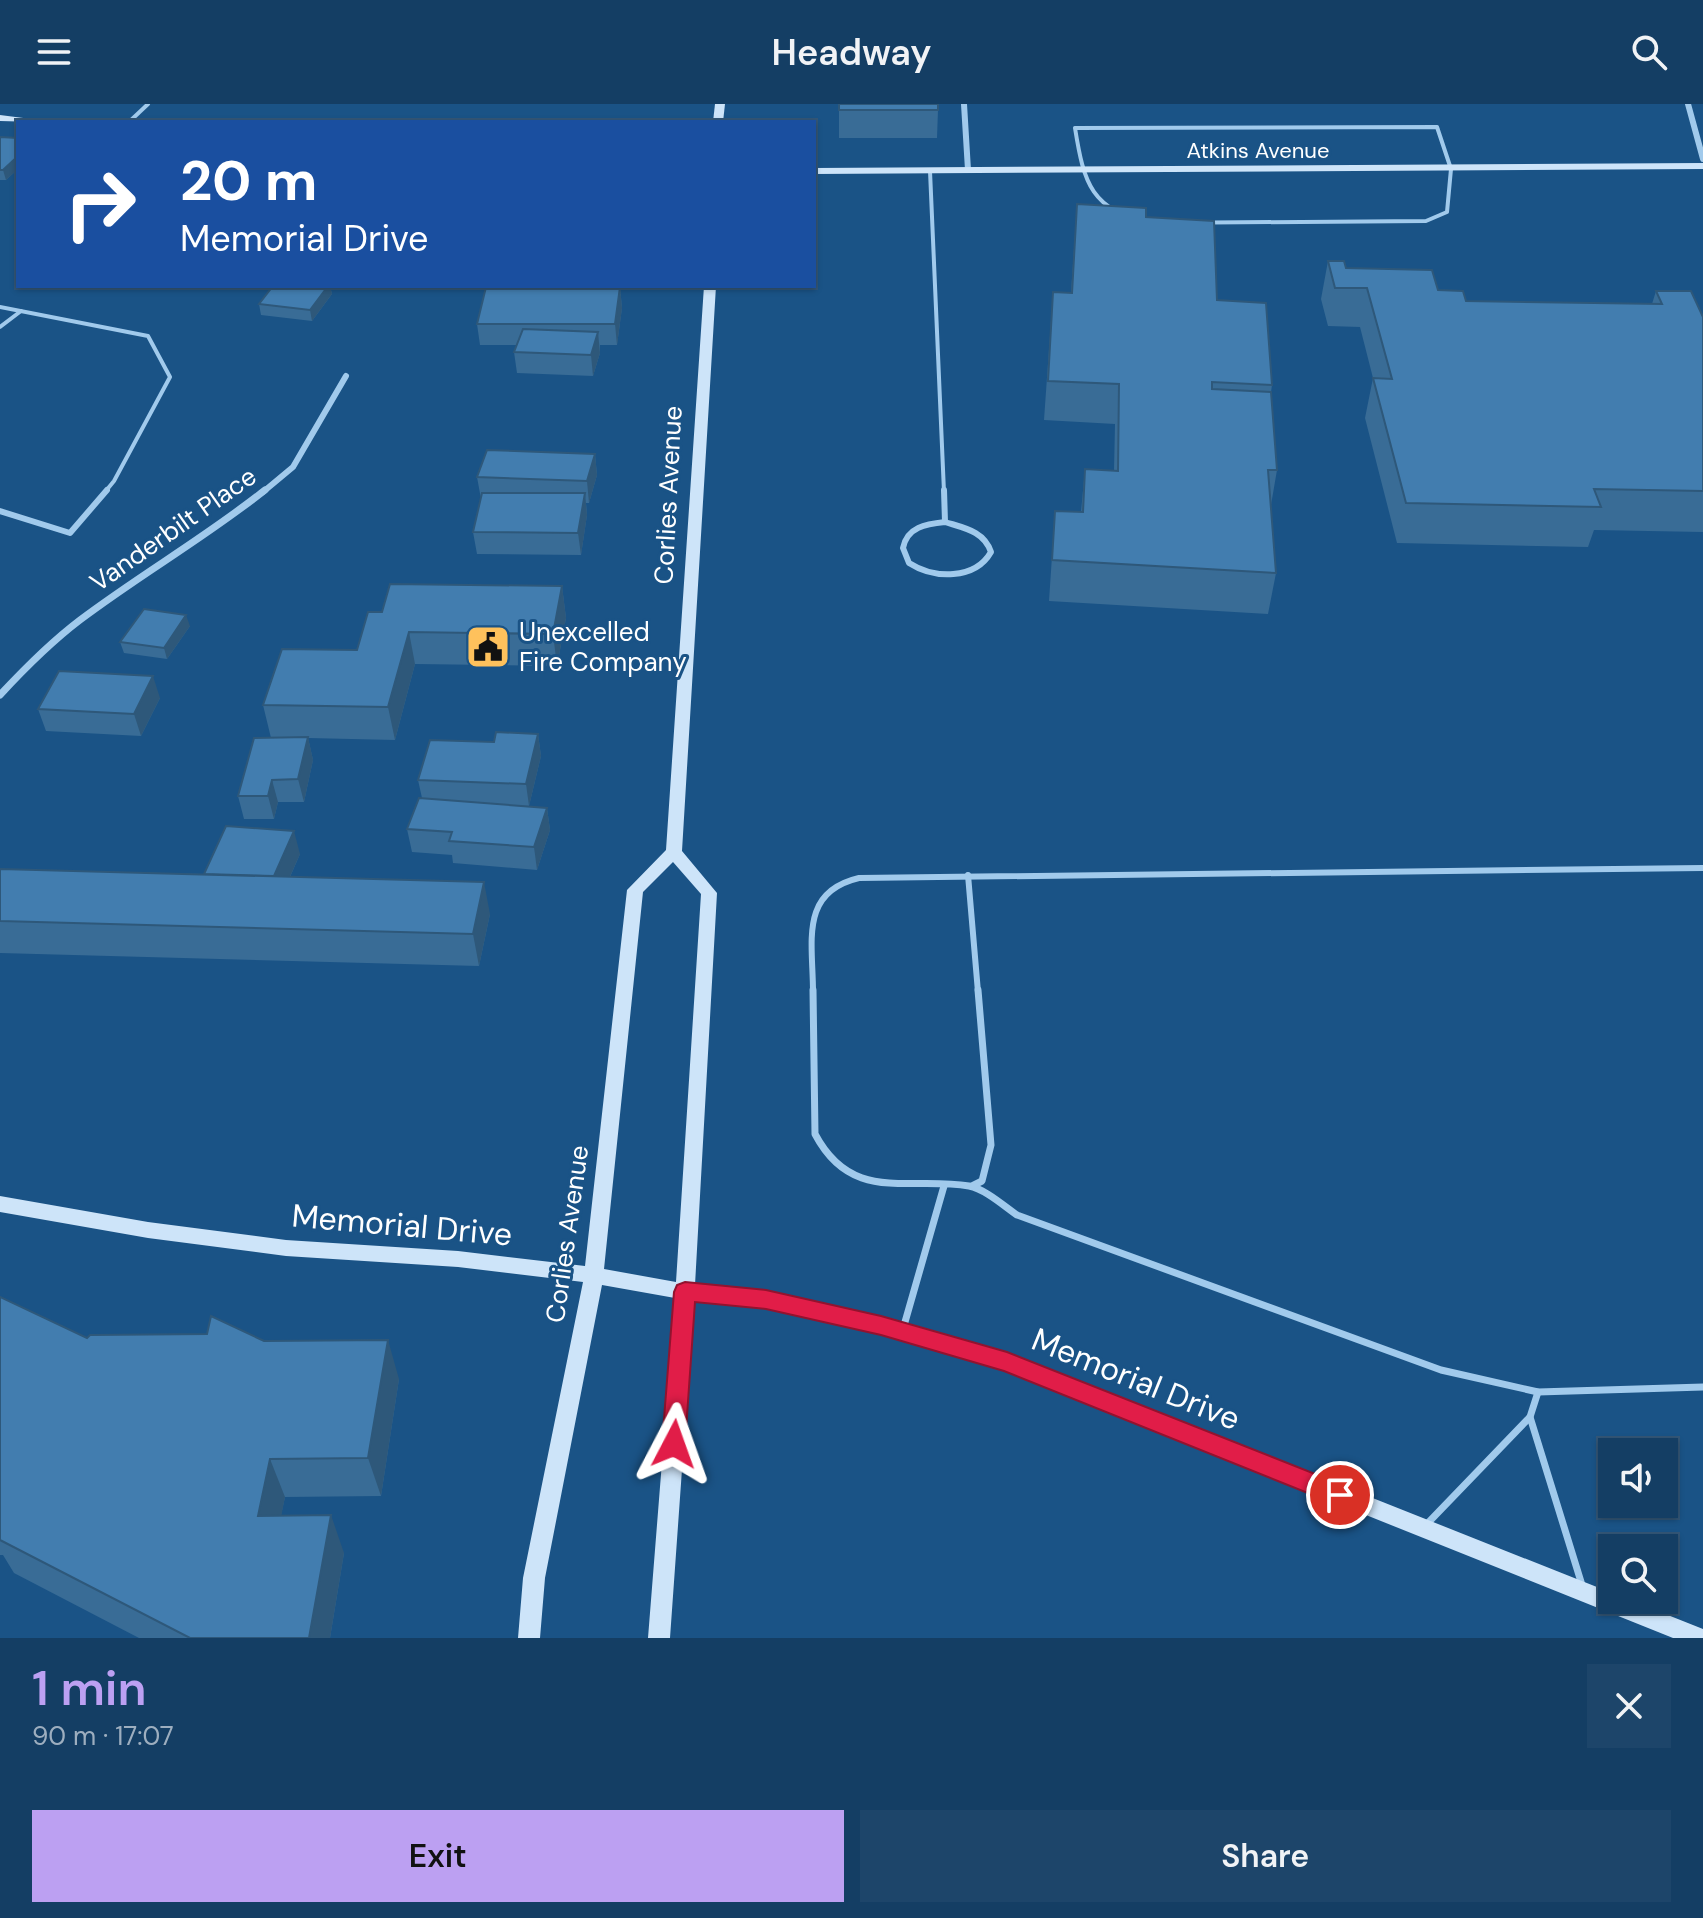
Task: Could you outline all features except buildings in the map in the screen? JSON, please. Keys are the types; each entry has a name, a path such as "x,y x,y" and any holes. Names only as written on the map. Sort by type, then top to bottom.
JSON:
{"street":[{"path":"964,104 968,170"},
{"path":"1688,104 1703,159"},
{"name":"Atkins Avenue","path":"816,171 1703,166"},
{"name":"Corlies Avenue","path":"529,1638 534,1578 594,1275 635,890 674,852 710,288"},
{"name":"Vanderbilt Place","path":"0,695 36,657 80,620 225,522 293,467 346,376"},
{"path":"659,1638 685,1292 709,893 674,852"},
{"name":"Memorial Drive","path":"0,1204 148,1230 286,1248 458,1259 594,1275 685,1292 766,1299 902,1331 1007,1362 1699,1638"}],"lane":[{"path":"131,120 148,104"},
{"path":"1437,127 1451,169 1447,212 1426,221 1166,223 1121,218 1099,202 1082,170 1075,128 1437,127"},
{"path":"930,171 945,522"},
{"path":"0,307 148,336 170,377 114,481 70,533 0,511"},
{"path":"0,327 21,311"},
{"path":"945,522 977,530 988,538 991,550 988,561 979,569 941,576 910,565 902,552 903,540 913,530 928,523 945,522"},
{"path":"968,875 991,1145 982,1181 972,1186 884,1185 845,1171 824,1151 815,1134 815,909 824,894 838,883 859,878 968,875 1005,874 1703,868"},
{"path":"902,1331 944,1186"},
{"path":"972,1186 1017,1215 1441,1370 1538,1392 1703,1387"},
{"path":"1423,1528 1530,1417 1538,1392"},
{"path":"1530,1417 1585,1592"}],"place":[{"name":"Unexcelled Fire Company","path":"488,647"}],"route":[{"path":"674,1444 685,1292 766,1299 881,1325 1007,1362 1340,1495"}]}
